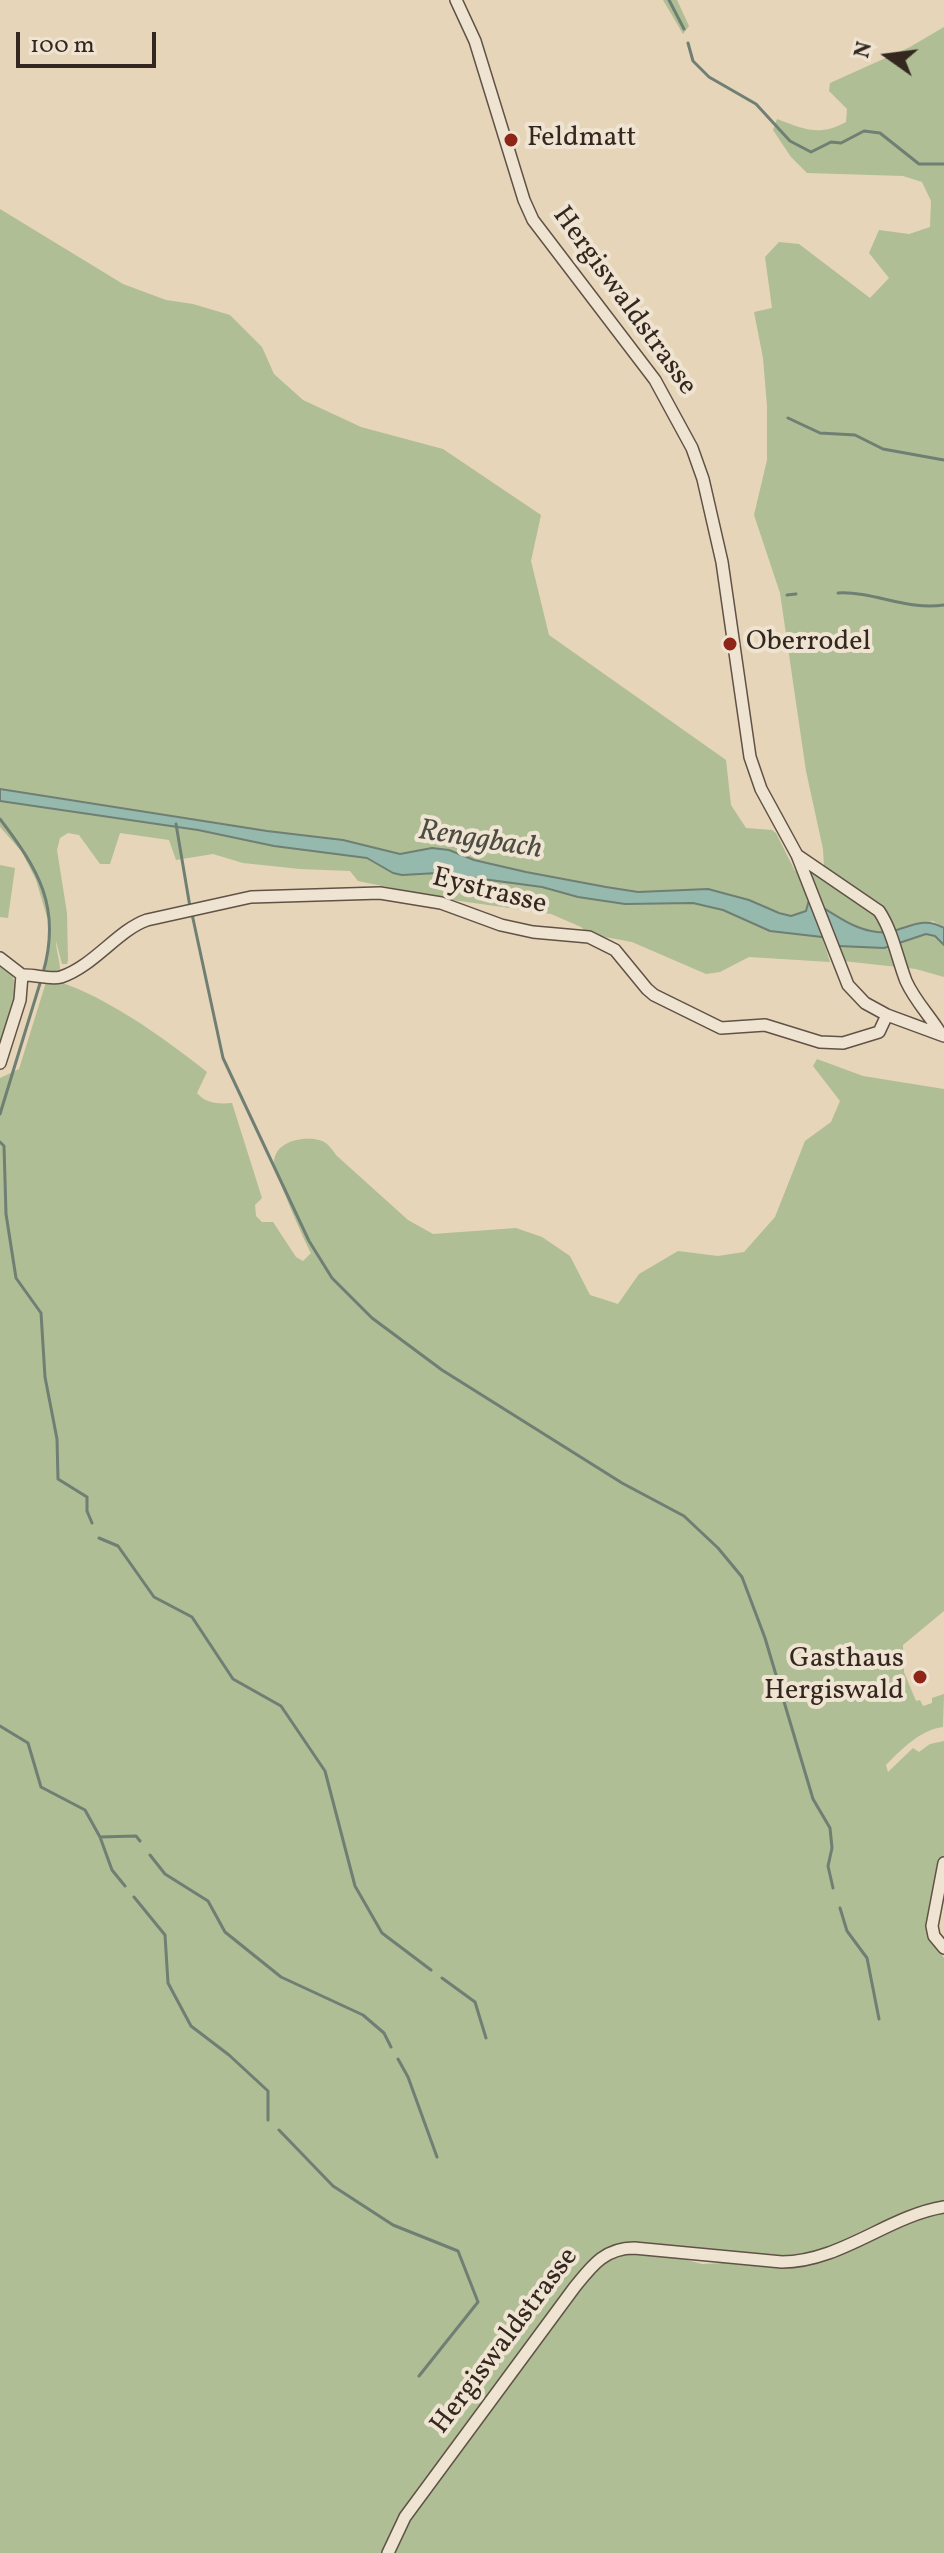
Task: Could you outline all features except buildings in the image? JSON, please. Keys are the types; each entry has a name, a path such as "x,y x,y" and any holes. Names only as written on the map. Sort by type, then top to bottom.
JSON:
{"street":[{"name":"Hergiswaldstrasse","path":"456,0 475,41 533,220 655,380 692,448 703,479 722,562 750,757 761,789 797,855 848,985 865,1003 887,1015 943,1035"},
{"path":"797,855 879,911 917,1002 943,1035"},
{"name":"Eystrasse","path":"28,974 61,977 102,953 136,924 147,920 251,897 365,893 441,903 501,925 533,932 589,937 615,950 654,995 721,1028 765,1025 820,1042 843,1043 879,1032 887,1015"},
{"path":"0,958 28,974 0,1063"},
{"path":"944,1863 932,1926 934,1936 944,1948"},
{"name":"Hergiswaldstrasse","path":"388,2553 405,2517 555,2313 603,2256 614,2250 634,2248 799,2261 819,2256 922,2211 944,2207"}],"green space":[{"path":"663,0 677,0 689,26 683,34"},
{"path":"944,27 944,928 933,921 881,933 858,928 826,911 808,867 824,867 823,849 806,771 780,593 754,515 767,460 767,406 763,358 754,312 772,308 765,257 779,242 799,244 870,298 889,278 869,253 879,230 909,234 930,227 931,201 922,182 903,176 807,173 791,157 773,130 777,119 819,130 846,122 847,109 829,91 830,83 910,47"},
{"path":"0,209 123,284 166,300 230,315 262,347 274,374 303,400 361,427 443,449 541,515 531,561 549,635 726,760 731,805 746,828 776,833 795,871 798,870 809,900 807,911 791,916 708,889 638,892 526,872 474,860 449,850 432,848 400,854 343,840 0,789"},
{"path":"0,801 198,830 274,846 368,858 402,875 438,873 542,887 578,897 625,904 693,903 723,910 770,931 822,937 830,962 749,957 720,972 706,974 632,942 589,934 581,927 551,914 446,899 358,881 350,871 243,863 213,854 176,860 169,840 120,833 110,864 100,864 79,835 68,833 60,838 57,850 67,913 68,960 67,964 62,964 56,941 60,973 45,972 50,917 47,917 36,880 22,852 0,827"},
{"path":"0,865 15,868 8,918 0,917"},
{"path":"926,934 935,936 944,945 944,977 916,969 843,961 838,946 884,948"},
{"path":"0,963 14,980 15,991 0,1045"},
{"path":"47,979 109,1004 207,1072 197,1093 209,1101 232,1103 262,1198 255,1205 256,1216 262,1222 273,1222 296,1257 303,1261 311,1253 274,1161 285,1145 313,1139 327,1144 408,1220 433,1234 516,1228 542,1237 570,1256 590,1295 618,1304 639,1274 678,1251 718,1256 744,1252 775,1217 805,1141 831,1122 840,1101 813,1066 817,1059 863,1076 944,1089 944,1611 903,1645 904,1672 916,1701 920,1700 923,1706 932,1703 932,1698 944,1694 943,1727 919,1736 886,1765 888,1772 913,1748 919,1752 930,1744 944,1741 944,1854 931,1937 944,1958 944,2203 876,2224 815,2253 784,2258 626,2243 600,2252 383,2553 0,2553 0,1078 19,1069"},
{"path":"944,2211 944,2553 393,2553 403,2526 577,2290 605,2258 627,2251 672,2256 702,2264 742,2262 791,2268"}],"water":[{"path":"0,789 343,840 400,854 432,848 449,850 474,860 526,872 638,892 708,889 791,916 806,911 809,900 850,923 877,932 895,931 918,923 935,924 944,928 944,945 935,936 926,934 884,948 838,946 822,937 770,931 723,910 693,903 625,904 578,897 542,887 438,873 402,875 367,858 274,846 198,830 0,801"}],"waterway":[{"path":"669,0 684,29"},
{"path":"688,43 693,61 709,77 756,104 790,141 811,152 831,142 841,143 864,131 880,133 919,164 944,164"},
{"path":"788,418 820,433 855,435 883,449 944,460"},
{"path":"838,593 917,605 944,605"},
{"path":"787,595 796,594"},
{"path":"0,819 25,855 43,890 50,928 43,973"},
{"path":"176,824 190,907"},
{"path":"192,914 223,1058 309,1241 332,1278 372,1318 442,1370 622,1483 684,1516 718,1548 742,1577 765,1638 813,1799 830,1828 832,1848 828,1866 833,1888"},
{"path":"0,1114 41,980"},
{"path":"0,1142 4,1146 6,1214 16,1278 41,1313 45,1377 57,1439 58,1479 87,1497 87,1511 92,1523"},
{"path":"99,1538 118,1546 154,1597 192,1617 233,1679 281,1706 325,1771 355,1886 382,1933 431,1970"},
{"path":"0,1726 28,1743 41,1787 85,1810 100,1837 112,1870 125,1886"},
{"path":"100,1837 136,1836 140,1841"},
{"path":"150,1855 165,1874 208,1901 225,1932 281,1977 363,2015 384,2033 391,2047"},
{"path":"134,1897 165,1935 168,1983 191,2026 268,2091 268,2120"},
{"path":"840,1908 847,1931 867,1958 879,2019"},
{"path":"442,1978 475,2002 486,2038"},
{"path":"398,2059 408,2077 437,2157"},
{"path":"279,2130 333,2186 393,2225 458,2251 478,2302 419,2376"}],"place":[{"name":"Feldmatt","path":"511,140"},
{"name":"Oberrodel","path":"730,644"},
{"name":"Gasthaus Hergiswald","path":"920,1677"}],"water label":[{"name":"Renggbach","path":"480,842"}]}
